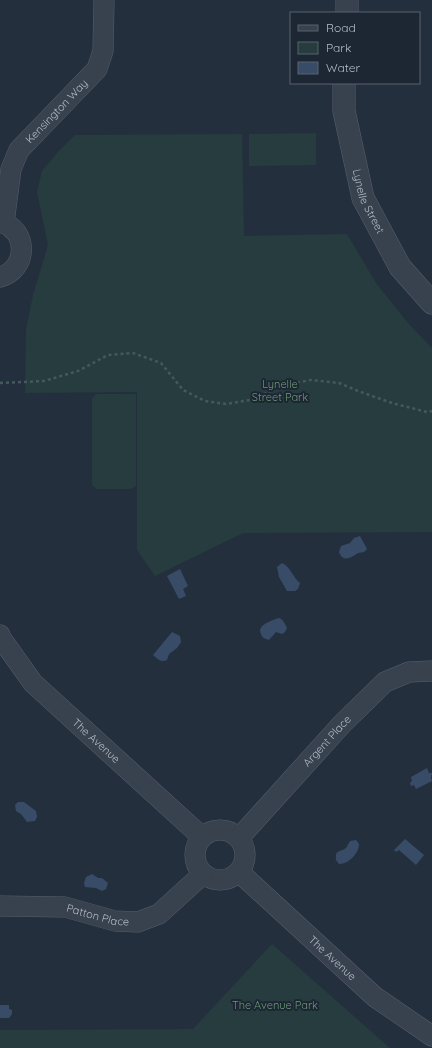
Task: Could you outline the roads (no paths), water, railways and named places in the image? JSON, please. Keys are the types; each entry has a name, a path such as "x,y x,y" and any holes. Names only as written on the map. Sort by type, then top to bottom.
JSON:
{"street":[{"name":"Kensington Way","path":"2,222 11,169 19,150 97,69 103,51 104,0"},
{"path":"347,0 347,12"},
{"name":"Lynelle Street","path":"344,84 344,110 364,198 400,267 432,303"},
{"path":"0,277 12,271 19,264 22,254 22,245 18,235 12,228 2,222"},
{"name":"The Avenue","path":"0,635 0,638 33,683 202,837"},
{"name":"Argent Place","path":"239,838 342,724 385,682 409,672 432,671"},
{"path":"220,830 232,832 239,838 243,844 246,858 239,872 230,878 218,880 203,874 198,868 195,860 197,844 202,837 208,832 220,830"},
{"name":"The Avenue","path":"239,872 375,996 432,1036"},
{"name":"Patton Place","path":"0,906 65,907 115,921 138,922 159,914 203,874"}],"water":[{"path":"360,536 367,549 364,552 358,553 350,558 343,558 339,552 341,546 350,543 354,538"},
{"path":"282,563 288,567 300,583 298,589 295,591 287,591 279,577 277,567"},
{"path":"180,569 188,586 183,589 186,596 179,599 167,576"},
{"path":"279,618 283,621 287,628 285,632 282,634 276,632 269,640 263,637 260,631 261,628 266,623"},
{"path":"172,632 180,636 181,642 177,648 169,654 167,660 161,661 153,655"},
{"path":"427,768 429,773 432,773 432,781 416,789 414,785 411,786 411,777"},
{"path":"18,802 24,802 36,811 37,817 35,821 27,822 21,814 16,811 15,805"},
{"path":"405,839 424,855 416,865 399,850 396,852 394,850"},
{"path":"356,840 359,847 353,857 343,864 339,864 336,860 336,854 344,850 350,841"},
{"path":"92,874 98,878 102,878 108,883 106,889 102,891 96,888 85,887 84,883 86,877"},
{"path":"0,1005 9,1005 9,1009 12,1010 12,1014 9,1018 0,1018"}],"park label":[{"name":"Lynelle Street Park","path":"280,390"},
{"name":"The Avenue Park","path":"275,1005"}]}
